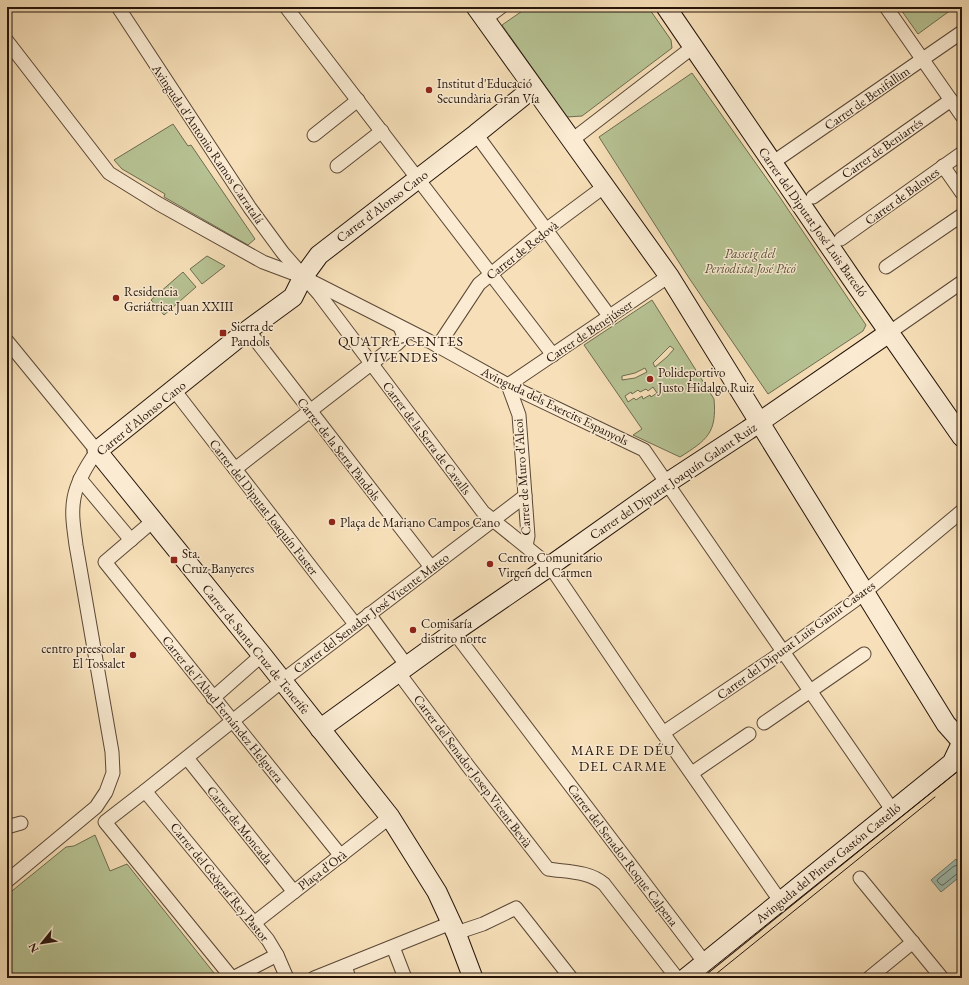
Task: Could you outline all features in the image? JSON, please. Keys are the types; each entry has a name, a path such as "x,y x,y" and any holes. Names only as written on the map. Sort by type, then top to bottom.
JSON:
{"street":[{"name":"Avinguda d'Antonio Ramos Carratalá","path":"118,7 250,208 283,253 303,277"},
{"path":"286,7 553,355"},
{"path":"501,7 481,13 533,88 669,276 946,724 962,742"},
{"name":"Carrer del Diputat José Luis Barceló","path":"666,7 962,437"},
{"path":"886,7 962,116"},
{"name":"Carrer de Benifallim","path":"772,163 962,32"},
{"name":"Avinguda dels Exercits Espanyols","path":"7,42 108,173 159,204 263,262 303,277 438,346 508,385 644,450 892,811"},
{"path":"572,140 693,47"},
{"name":"Carrer d'Alonso Cano","path":"7,881 96,807 106,792 113,773 112,752 76,545 73,514 74,497 80,479 97,451 248,330 293,297 303,277 319,255 419,179 533,88"},
{"path":"314,135 358,100"},
{"name":"Carrer de Beniarrés","path":"813,196 951,100"},
{"path":"337,166 382,131"},
{"path":"476,134 610,317"},
{"name":"Carrer de Balones","path":"842,239 962,153"},
{"path":"943,166 962,193"},
{"name":"Carrer de Redovà","path":"438,346 479,284 546,230 605,186"},
{"path":"886,267 962,215"},
{"name":"Carrer de Benejússer","path":"508,385 669,276"},
{"name":"Carrer de la Serra de Cavalls","path":"303,277 319,294 483,512 550,566 663,733 692,772 781,902"},
{"path":"890,332 962,282"},
{"path":"235,469 398,343 403,334 400,327"},
{"name":"Carrer de la Serra Pàndols","path":"248,330 431,567"},
{"name":"Carrer del Diputat Joaquín Galant Ruiz","path":"320,729 402,669 667,482 759,422 890,332"},
{"name":"Carrer de Santa Cruz de Tenerife","path":"7,341 262,655 390,817 437,892 454,928 473,978"},
{"name":"Carrer de Muro d'Alcoi","path":"508,385 519,415 528,536 526,546"},
{"name":"Carrer del Diputat Joaquín Fuster","path":"174,390 355,624"},
{"path":"80,479 131,540 153,521"},
{"name":"Carrer del Senador José Vicente Mateo","path":"233,978 105,822 355,624 525,496"},
{"name":"Carrer del Diputat Luis Gamir Casares","path":"663,733 783,652 865,592 962,511"},
{"name":"Carrer de l'Abad Fernández Helguera","path":"131,540 105,562 341,856"},
{"path":"369,614 402,669"},
{"name":"Carrer del Senador Roque Calpena","path":"454,632 705,963"},
{"path":"764,723 864,654"},
{"path":"213,698 262,655"},
{"name":"Carrer del Senador Josep Vicent Bevià","path":"402,669 468,766 548,869 590,875 598,878 677,978"},
{"path":"692,772 748,734"},
{"name":"Avinguda del Pintor Gastón Castelló","path":"686,978 952,763 962,742"},
{"name":"Carrer de Moncada","path":"187,758 294,892"},
{"name":"Carrer del Geògraf Rey Pastor","path":"146,791 268,940 277,955 287,978"},
{"name":"Plaça d'Orà","path":"254,924 390,817"},
{"path":"7,826 20,823"},
{"path":"860,878 942,978"},
{"path":"314,978 393,947 454,928 482,924 516,908 571,978"},
{"path":"869,978 913,942"},
{"path":"393,947 405,978"},
{"path":"233,978 277,955"},
{"path":"344,966 349,978"}],"green space":[{"path":"528,7 648,7 671,40 672,48 582,116 567,117 502,25"},
{"path":"899,7 955,7 918,34"},
{"name":"Passeig del Periodista José Picó","path":"692,73 779,196 866,325 863,331 768,394 689,278 599,137"},
{"path":"173,124 188,146 191,145 255,239 248,245 164,197 165,194 122,169 114,160"},
{"path":"207,256 225,266 202,284 190,269"},
{"path":"183,272 196,287 164,315 151,300"},
{"name":"Polideportivo Justo Hidalgo Ruiz","path":"652,300 714,399 714,420 712,428 708,434 697,446 680,457 633,435 642,429 584,345","holes":["670,346 674,349 655,367 653,363","645,368 647,372 635,378 622,380 622,376 635,373","653,387 657,393 651,397 650,395 643,399 642,396 636,400 634,398 628,402 625,396 638,390 640,392 646,389 648,391"]},
{"path":"95,835 110,871 127,864 218,978 7,978 7,895 66,847 74,846"}],"water":[{"path":"956,859 958,862 962,861 962,875 941,892 931,880"}],"tram line":[{"path":"700,978 962,768"},
{"path":"711,978 935,797"}],"place":[{"name":"Institut d'Educació Secundària Gran Vía","path":"429,90"},
{"name":"Residencia Geriátrica Juan XXIII","path":"116,298"},
{"name":"Sierra de Pandols","path":"223,333"},
{"name":"Polideportivo Justo Hidalgo Ruiz","path":"650,379"},
{"name":"Plaça de Mariano Campos Cano","path":"332,522"},
{"name":"Sta. Cruz-Banyeres","path":"174,560"},
{"name":"Centro Comunitario Virgen del Carmen","path":"490,564"},
{"name":"Comisaría distrito norte","path":"413,630"},
{"name":"centro preescolar El Tossalet","path":"133,655"}],"district":[{"name":"QUATRE-CENTES VIVENDES","path":"401,350"},
{"name":"MARE DE DÉU DEL CARME","path":"623,758"}]}
